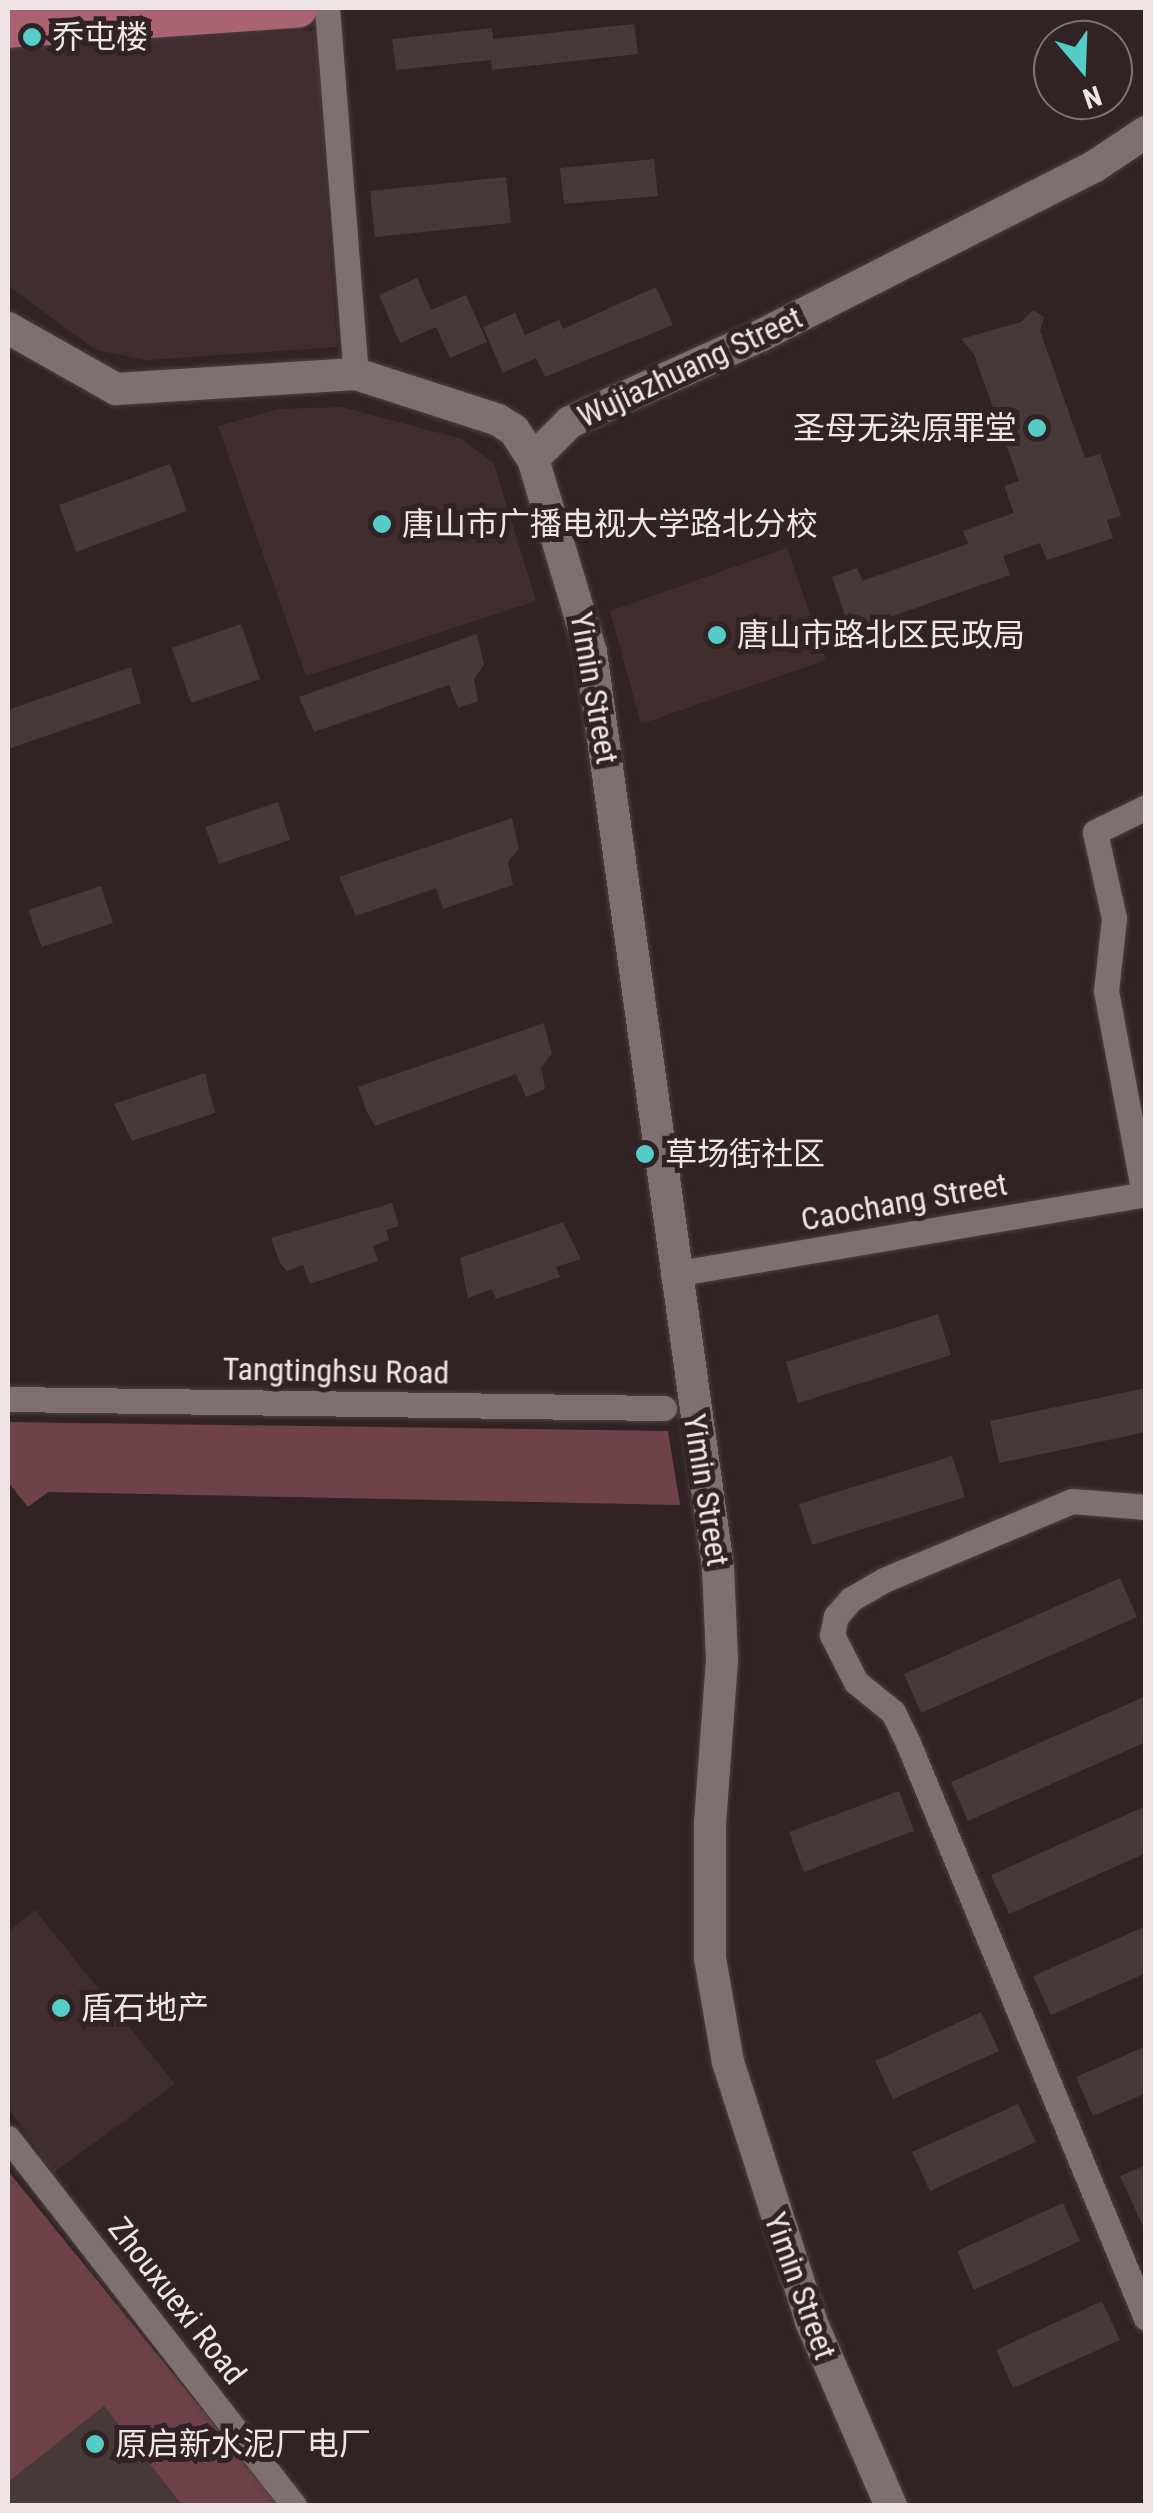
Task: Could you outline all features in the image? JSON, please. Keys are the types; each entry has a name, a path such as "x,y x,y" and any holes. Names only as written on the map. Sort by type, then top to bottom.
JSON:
{"main road":[{"path":"8,28 297,8"}],"street":[{"path":"327,8 356,374"},
{"name":"Wujiazhuang Street","path":"533,458 570,422 762,334 1095,166 1146,132"},
{"path":"8,328 116,389 356,374 498,420 514,430 533,458"},
{"name":"Yimin Street","path":"533,458 591,652 628,891 673,1274 722,1606 710,1958 728,2062 811,2321 891,2506"},
{"path":"1145,1194 1106,990 1114,918 1095,832 1146,806"},
{"name":"Caochang Street","path":"673,1274 1145,1194"},
{"name":"Tangtinghsu Road","path":"8,1399 664,1408"},
{"path":"1146,1506 1072,1502 884,1580 851,1599 836,1616 832,1635 856,1682 893,1712 908,1743 1146,2318"},
{"name":"Zhouxuexi Road","path":"8,2138 294,2506"}],"shaded area":[{"path":"316,30 337,347 147,360 96,350 8,286 8,45"},
{"name":"唐山市广播电视大学路北分校","path":"342,407 462,439 494,464 536,601 306,676 218,426 279,409"},
{"name":"唐山市路北区民政局","path":"787,548 826,660 641,724 610,611"},
{"path":"8,1422 668,1431 680,1505 48,1492 28,1507 8,1482"},
{"name":"盾石地产","path":"35,1910 175,2084 53,2173 8,2108 8,1932"},
{"path":"8,2171 270,2493 278,2505 8,2505"}],"building":[{"path":"634,24 638,54 492,70 491,60 396,70 392,39 492,28 493,39"},
{"path":"654,159 658,196 564,204 560,168"},
{"path":"506,177 511,223 375,237 370,191"},
{"path":"417,278 431,310 466,295 487,342 450,358 436,327 400,343 379,295"},
{"path":"656,287 673,325 545,377 536,358 503,373 483,327 515,313 525,335 559,320 563,329"},
{"path":"1033,310 1044,317 1040,331 1085,458 1100,454 1121,516 1107,520 1113,538 1047,560 1040,543 1003,556 1010,575 850,631 832,577 857,568 862,581 968,544 963,531 1014,513 1004,486 1019,481 974,354 961,339 1021,322"},
{"path":"170,464 187,511 76,552 59,505"},
{"path":"241,624 260,679 191,703 172,648"},
{"path":"477,634 484,665 474,679 478,701 458,708 449,685 314,732 299,697"},
{"path":"131,667 141,703 8,749 8,710"},
{"path":"278,802 290,840 219,864 205,827"},
{"path":"512,818 519,849 508,862 513,885 443,909 436,888 356,916 339,877"},
{"path":"101,886 113,923 42,947 28,910"},
{"path":"544,1023 552,1054 541,1067 545,1089 526,1097 516,1074 375,1126 366,1110 358,1087"},
{"path":"205,1073 215,1113 132,1141 114,1104"},
{"path":"392,1203 399,1226 386,1230 389,1240 373,1246 378,1261 310,1284 303,1265 287,1271 280,1263 271,1238"},
{"path":"563,1222 581,1259 556,1267 560,1277 496,1299 492,1289 468,1298 460,1258"},
{"path":"938,1314 951,1355 798,1403 786,1362"},
{"path":"1146,1388 1146,1432 999,1463 990,1421"},
{"path":"952,1456 965,1497 812,1545 799,1504"},
{"path":"1120,1578 1137,1617 921,1713 904,1674"},
{"path":"1146,1696 1146,1742 968,1821 951,1782"},
{"path":"899,1791 914,1831 804,1872 789,1832"},
{"path":"1146,1806 1146,1853 1009,1914 991,1875"},
{"path":"1146,1926 1146,1973 1051,2015 1033,1976"},
{"path":"981,2012 999,2051 893,2099 875,2061"},
{"path":"1146,2046 1146,2093 1093,2116 1076,2077"},
{"path":"1018,2104 1036,2142 930,2191 912,2152"},
{"path":"1146,2165 1146,2233 1120,2176"},
{"path":"1063,2203 1080,2241 974,2290 957,2251"},
{"path":"1102,2301 1120,2340 1013,2388 996,2350"},
{"name":"原启新水泥厂电厂","path":"104,2406 183,2506 8,2506 8,2482"}],"place":[{"name":"乔屯楼","path":"32,37"},
{"name":"圣母无染原罪堂","path":"1037,428"},
{"name":"唐山市广播电视大学路北分校","path":"382,524"},
{"name":"唐山市路北区民政局","path":"717,635"},
{"name":"草场街社区","path":"645,1154"},
{"name":"盾石地产","path":"61,2008"},
{"name":"原启新水泥厂电厂","path":"95,2444"}]}
